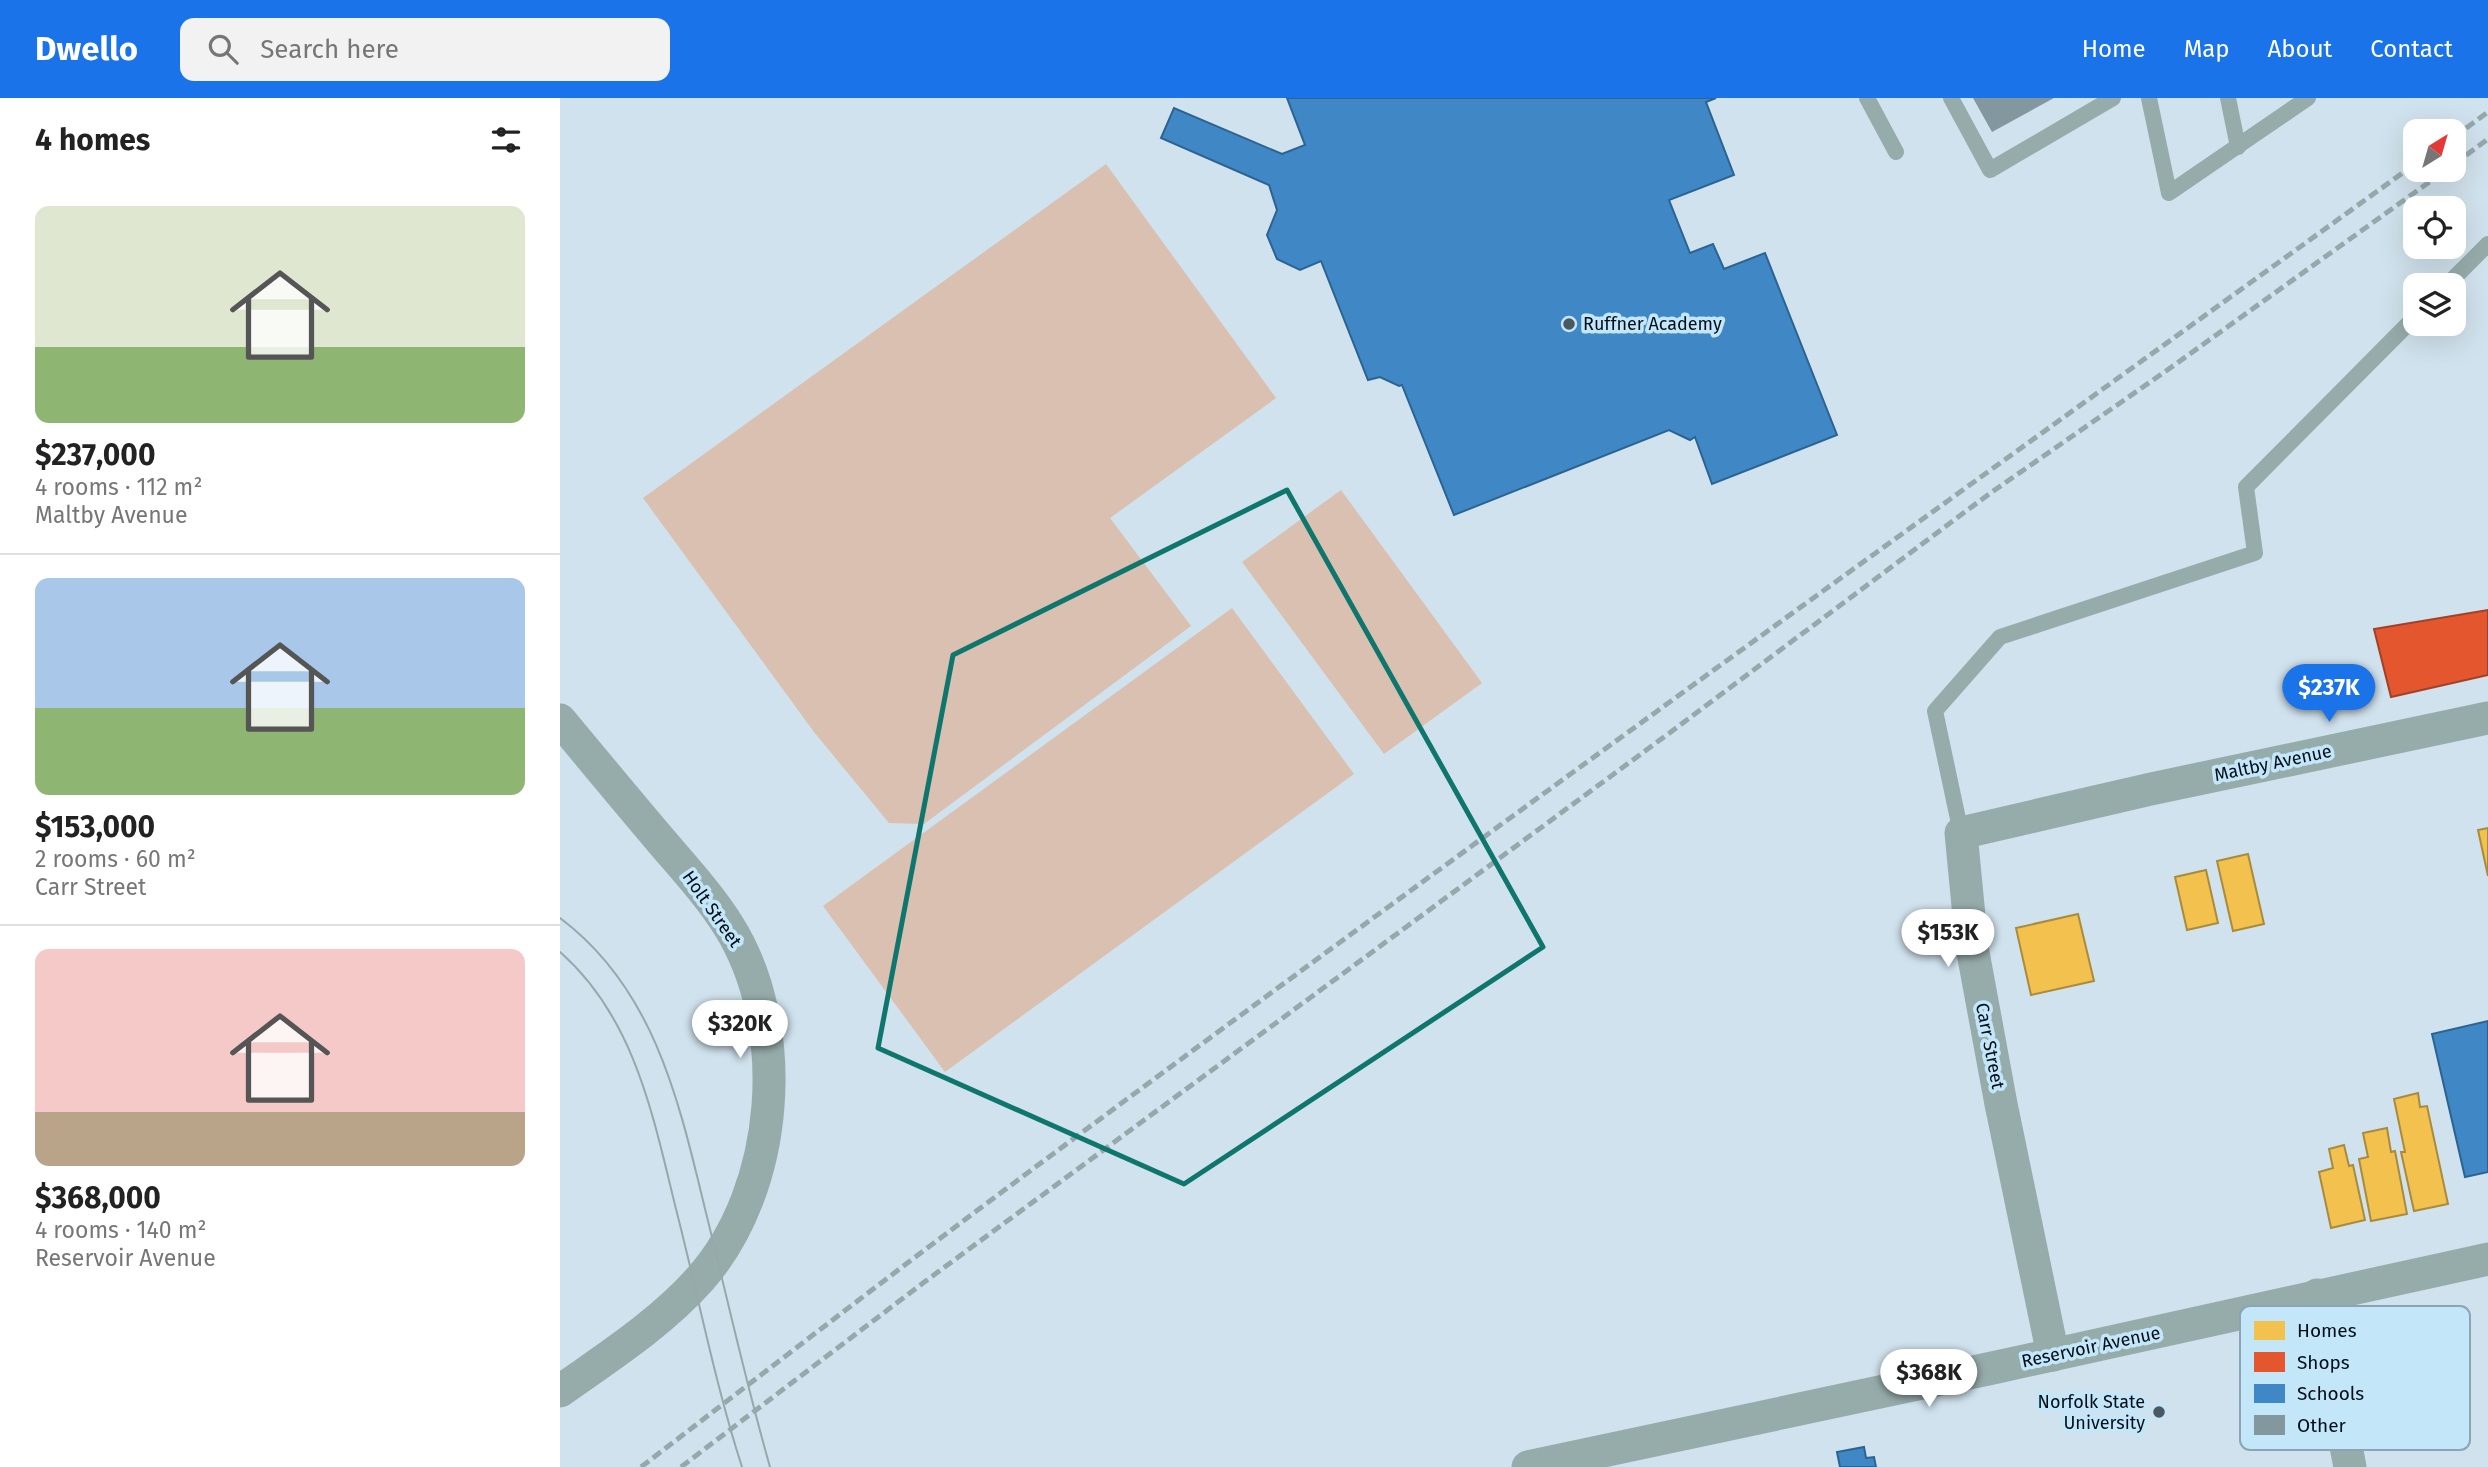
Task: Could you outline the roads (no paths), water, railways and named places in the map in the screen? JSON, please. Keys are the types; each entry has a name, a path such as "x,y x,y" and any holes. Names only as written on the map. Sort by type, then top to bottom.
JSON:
{"street":[{"name":"Maltby Avenue","path":"1961,833 2488,718"},
{"name":"Holt Street","path":"560,720 729,926 754,978 767,1042 768,1082 762,1151 746,1200 728,1241 700,1279 673,1305 560,1391"},
{"name":"Carr Street","path":"1961,833 1972,947 2001,1104 2053,1355"},
{"name":"Reservoir Avenue","path":"2269,1306 2488,1259"},
{"path":"2317,1295 2319,1306"},
{"name":"Reservoir Avenue","path":"1528,1467 2240,1312"}],"lane":[{"path":"1867,98 1896,152"},
{"path":"1951,98 1990,170 2113,98"},
{"path":"2149,98 2169,193 2304,99"},
{"path":"2228,98 2238,147"},
{"path":"2459,273 2488,244"},
{"path":"1961,833 1935,711 2000,637 2255,553 2246,487 2403,329"}],"tram line":[{"path":"560,918 594,948 621,981 643,1018 661,1057 688,1140 770,1467"},
{"path":"560,952 586,978 607,1007 638,1070 659,1139 715,1371 742,1467"}],"railway":[{"path":"2466,128 2488,112"},
{"path":"2466,155 2488,139"},
{"path":"641,1467 975,1212 1333,947 2403,173"},
{"path":"681,1467 923,1283 1989,494 2429,182"}],"place":[{"name":"Ruffner Academy","path":"1569,324"},
{"name":"Norfolk State University","path":"2159,1412"}]}
